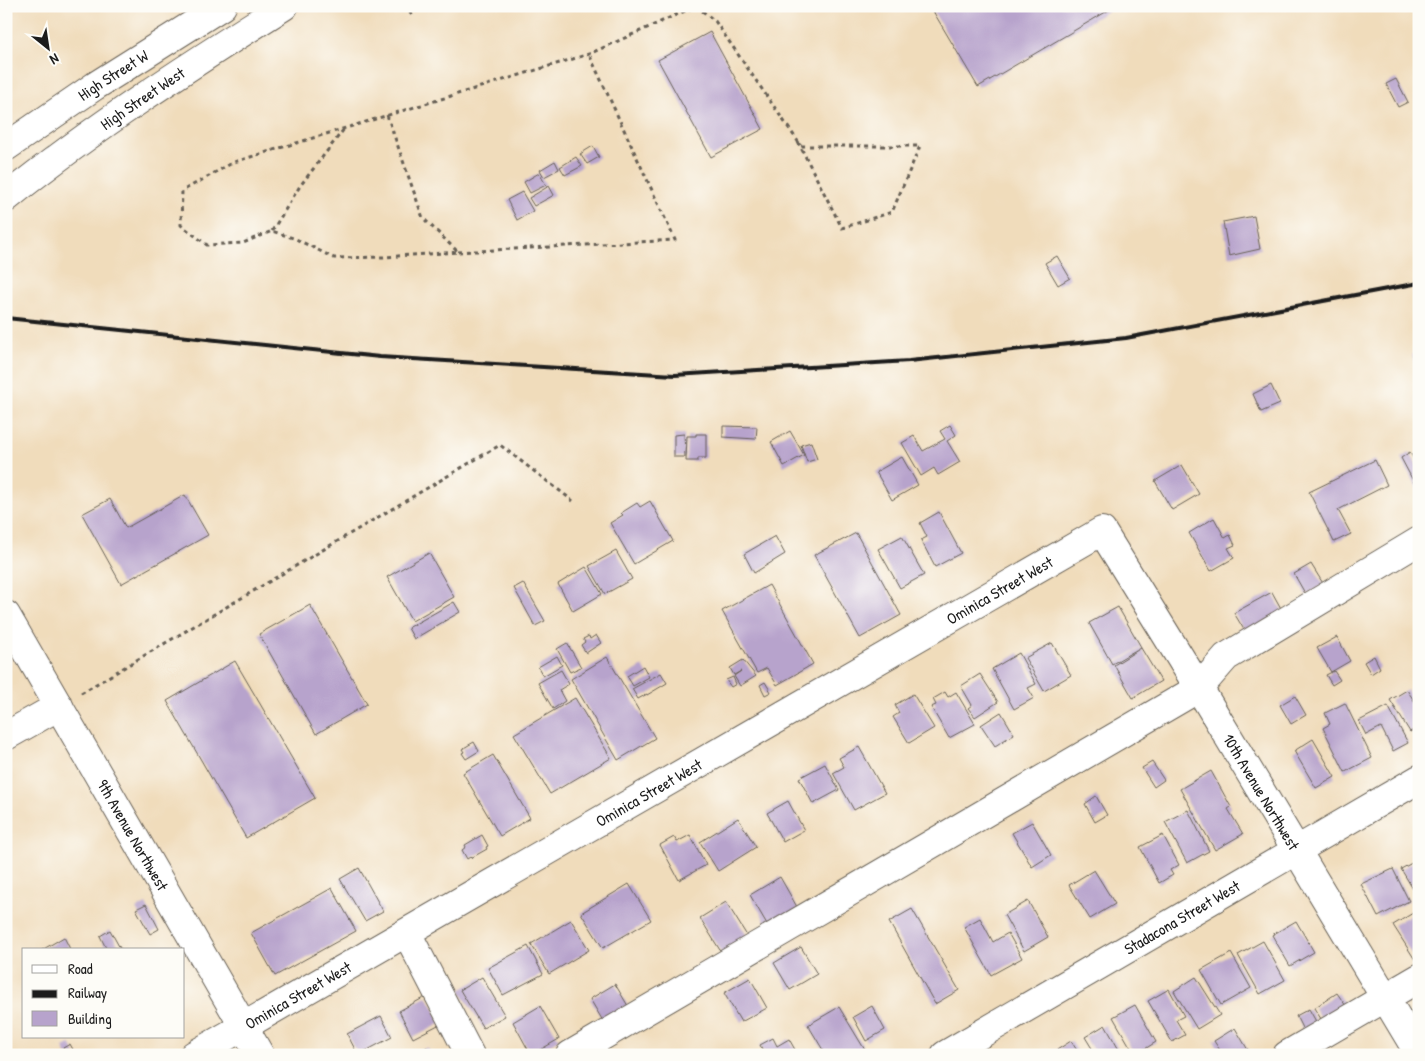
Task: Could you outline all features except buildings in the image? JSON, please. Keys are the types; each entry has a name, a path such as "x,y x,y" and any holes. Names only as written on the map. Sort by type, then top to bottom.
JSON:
{"street":[{"name":"High Street W","path":"6,147 95,86 222,6"},
{"name":"High Street West","path":"6,198 76,144 186,69 284,6"},
{"name":"10th Avenue Northwest","path":"1102,531 1199,688 1419,1054"},
{"name":"Ominica Street West","path":"194,1055 1102,531"},
{"path":"570,1055 1199,688 1226,657 1419,541"},
{"name":"9th Avenue Northwest","path":"6,615 242,1027 260,1055"},
{"path":"6,736 59,706"},
{"name":"Stadacona Street West","path":"945,1055 1419,780"},
{"path":"407,933 470,1055"},
{"path":"1287,1055 1419,978"}],"path":[{"path":"405,6 411,14 426,6"},
{"path":"344,129 300,186 272,231 243,243 208,245 181,225 182,191 234,162 589,54 696,6 714,21 797,140 801,146 920,146 892,212 842,228 797,140"},
{"path":"272,231 296,239 334,258 383,257 676,240 589,54"},
{"path":"387,115 423,218 458,252"},
{"path":"59,706 500,445 573,502"}],"railway":[{"path":"6,318 380,357 675,375 909,361 1126,338 1419,283"}]}
